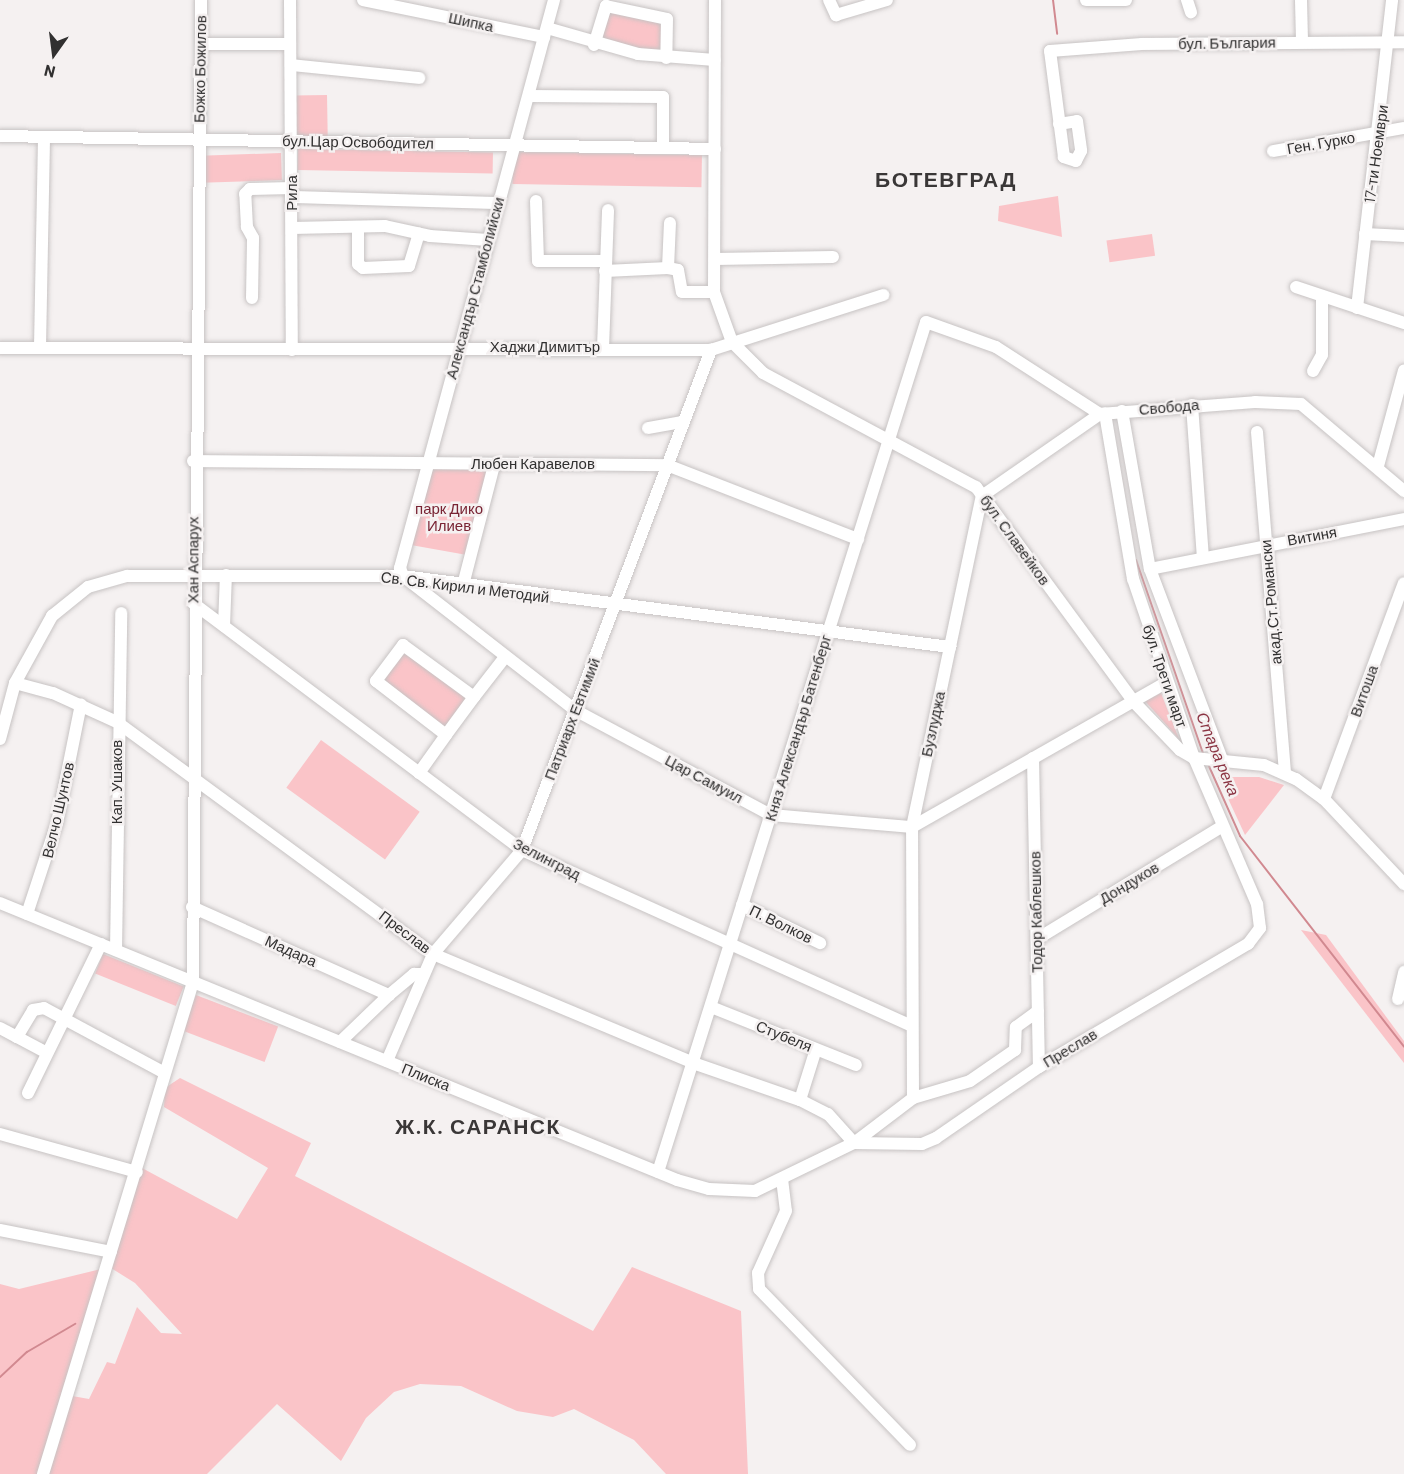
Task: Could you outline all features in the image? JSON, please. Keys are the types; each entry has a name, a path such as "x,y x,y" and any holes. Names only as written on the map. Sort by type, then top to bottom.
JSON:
{"street":[{"name":"Божко Божилов","path":"198,139 201,0"},
{"name":"Рила","path":"290,0 292,350"},
{"name":"Шипка","path":"363,0 545,32 594,45 666,58 715,60"},
{"name":"Александър Стамболийски","path":"403,576 400,568 554,0"},
{"path":"715,0 714,292 732,342"},
{"path":"829,0 836,15 887,0"},
{"path":"1086,0 1126,0"},
{"path":"1301,0 1302,41"},
{"name":"17-ти Ноември","path":"1357,308 1380,133 1392,0"},
{"path":"594,45 606,6 667,19 666,58"},
{"name":"бул. България","path":"1059,124 1050,51 1302,41 1404,42"},
{"path":"201,44 290,44"},
{"path":"291,65 419,78"},
{"path":"529,96 663,97 663,148"},
{"path":"1077,121 1081,151 1076,161 1064,157 1059,124 1077,121"},
{"name":"Ген. Гурко","path":"1274,151 1404,128"},
{"name":"бул.Цар Освободител","path":"0,136 715,149"},
{"path":"40,347 44,137"},
{"name":"Хан Аспарух","path":"43,1474 137,1172 163,1072 193,982 193,461 198,348 198,139"},
{"path":"252,298 253,238 247,227 245,194 250,189 498,203"},
{"path":"536,201 538,261 668,268 678,270 682,292 714,292"},
{"path":"603,348 608,210"},
{"path":"668,268 670,223"},
{"path":"292,228 358,227 488,240"},
{"path":"358,227 358,264 363,268 409,266 419,234"},
{"path":"1365,234 1404,236"},
{"path":"715,259 833,257"},
{"path":"1296,287 1404,323"},
{"name":"Хаджи Димитър","path":"0,348 292,350 459,347 711,350 883,296"},
{"path":"1313,371 1323,355 1322,296"},
{"name":"Княз Александър Батенберг","path":"658,1172 926,322 988,343 1103,413"},
{"name":"бул. Славейков","path":"732,342 748,360 966,481 982,496 1133,701 1208,760"},
{"name":"Патриарх Евтимий","path":"387,1061 433,954 522,850 711,350"},
{"path":"1378,466 1404,370"},
{"name":"Свобода","path":"1103,413 1192,405 1301,404 1378,466 1404,491"},
{"path":"1192,405 1203,557"},
{"name":"бул. Трети март","path":"1122,411 1150,569 1208,760 1221,827 1257,904 1260,928"},
{"path":"982,496 1103,413"},
{"name":"бул. Трети март","path":"1103,413 1130,570 1167,682 1208,760"},
{"path":"648,428 683,422"},
{"name":"акад.Ст.Романски","path":"1257,432 1285,773"},
{"name":"Любен Каравелов","path":"193,461 667,465 858,539"},
{"path":"463,585 494,465"},
{"name":"Бузлуджа","path":"913,1098 912,826 982,496"},
{"name":"Витиня","path":"1150,569 1404,519"},
{"path":"224,626 226,575"},
{"name":"Св. Св. Кирил и Методий","path":"0,739 15,682 52,616 88,587 127,576 403,576 950,647"},
{"name":"Цар Самуил","path":"403,576 575,710 771,815 912,826"},
{"name":"Витоша","path":"1324,799 1404,583"},
{"name":"Зелинград","path":"193,603 522,850 912,1026"},
{"name":"Кап. Ушаков","path":"116,950 117,722 121,613"},
{"path":"446,735 376,681 403,645 474,697"},
{"path":"419,773 505,657"},
{"name":"Преслав","path":"15,682 81,704 117,722 193,772 433,954 693,1063 800,1100 828,1114 854,1143 922,1144 936,1138 1039,1067 1248,944 1260,928"},
{"path":"912,826 1167,682"},
{"name":"Велчо Шунтов","path":"27,914 57,823 81,704"},
{"name":"Тодор Каблешков","path":"1033,758 1039,1067"},
{"path":"1208,760 1285,773 1324,799 1404,885"},
{"name":"Дондуков","path":"1036,939 1221,827"},
{"name":"Плиска","path":"0,903 658,1172 721,1189 755,1191 782,1179 854,1143 913,1098"},
{"name":"П. Волков","path":"742,905 820,943"},
{"name":"Мадара","path":"192,907 389,995"},
{"path":"28,1093 45,1052 101,944"},
{"path":"1398,999 1404,972"},
{"path":"340,1042 414,974 423,974"},
{"path":"17,1037 38,1007 64,1018 163,1072"},
{"name":"Стубеля","path":"711,1007 856,1065"},
{"path":"913,1098 979,1075 1015,1050 1016,1027 1038,1011"},
{"path":"0,1028 45,1052"},
{"path":"800,1100 816,1049"},
{"path":"0,1134 137,1172"},
{"path":"782,1179 786,1211 758,1273 759,1289 910,1445"},
{"path":"0,1230 111,1251"}],"green space":[{"path":"606,9 665,22 664,55 597,43"},
{"path":"327,95 328,144 295,145 294,96"},
{"path":"298,149 493,152 493,173 298,170"},
{"path":"513,152 702,155 701,187 512,184"},
{"path":"281,153 282,180 202,183 201,156"},
{"path":"1058,196 1062,237 998,221 999,206"},
{"path":"1152,234 1155,256 1110,262 1106,240"},
{"name":"парк Дико Илиев","path":"433,469 488,470 467,555 411,545"},
{"path":"405,649 468,698 445,728 382,679"},
{"path":"1161,693 1179,739 1145,701"},
{"path":"321,740 420,812 385,859 286,788"},
{"path":"1218,777 1259,777 1284,785 1245,835"},
{"path":"1301,930 1326,935 1404,1041 1404,1063"},
{"path":"103,954 184,987 176,1006 95,973"},
{"path":"196,995 278,1027 265,1062 182,1030"},
{"path":"180,1078 311,1143 295,1176 593,1331 632,1267 741,1311 748,1474 666,1474 634,1440 574,1409 553,1417 517,1411 461,1386 420,1384 394,1392 366,1418 341,1461 277,1404 207,1474 0,1474 0,1284 19,1289 101,1269 61,1394 89,1399 107,1362 115,1364 137,1307 161,1333 182,1334 135,1283 111,1268 142,1168 237,1219 268,1168 164,1107 165,1088"}],"waterway":[{"name":"Стара река","path":"1053,0 1057,34"},
{"name":"Стара река","path":"1136,560 1203,753"},
{"name":"Стара река","path":"1208,764 1240,836 1404,1047"},
{"path":"0,1377 27,1352 75,1324"}],"district":[{"name":"БОТЕВГРАД","path":"946,179"},
{"name":"Ж.К. САРАНСК","path":"478,1126"}]}
